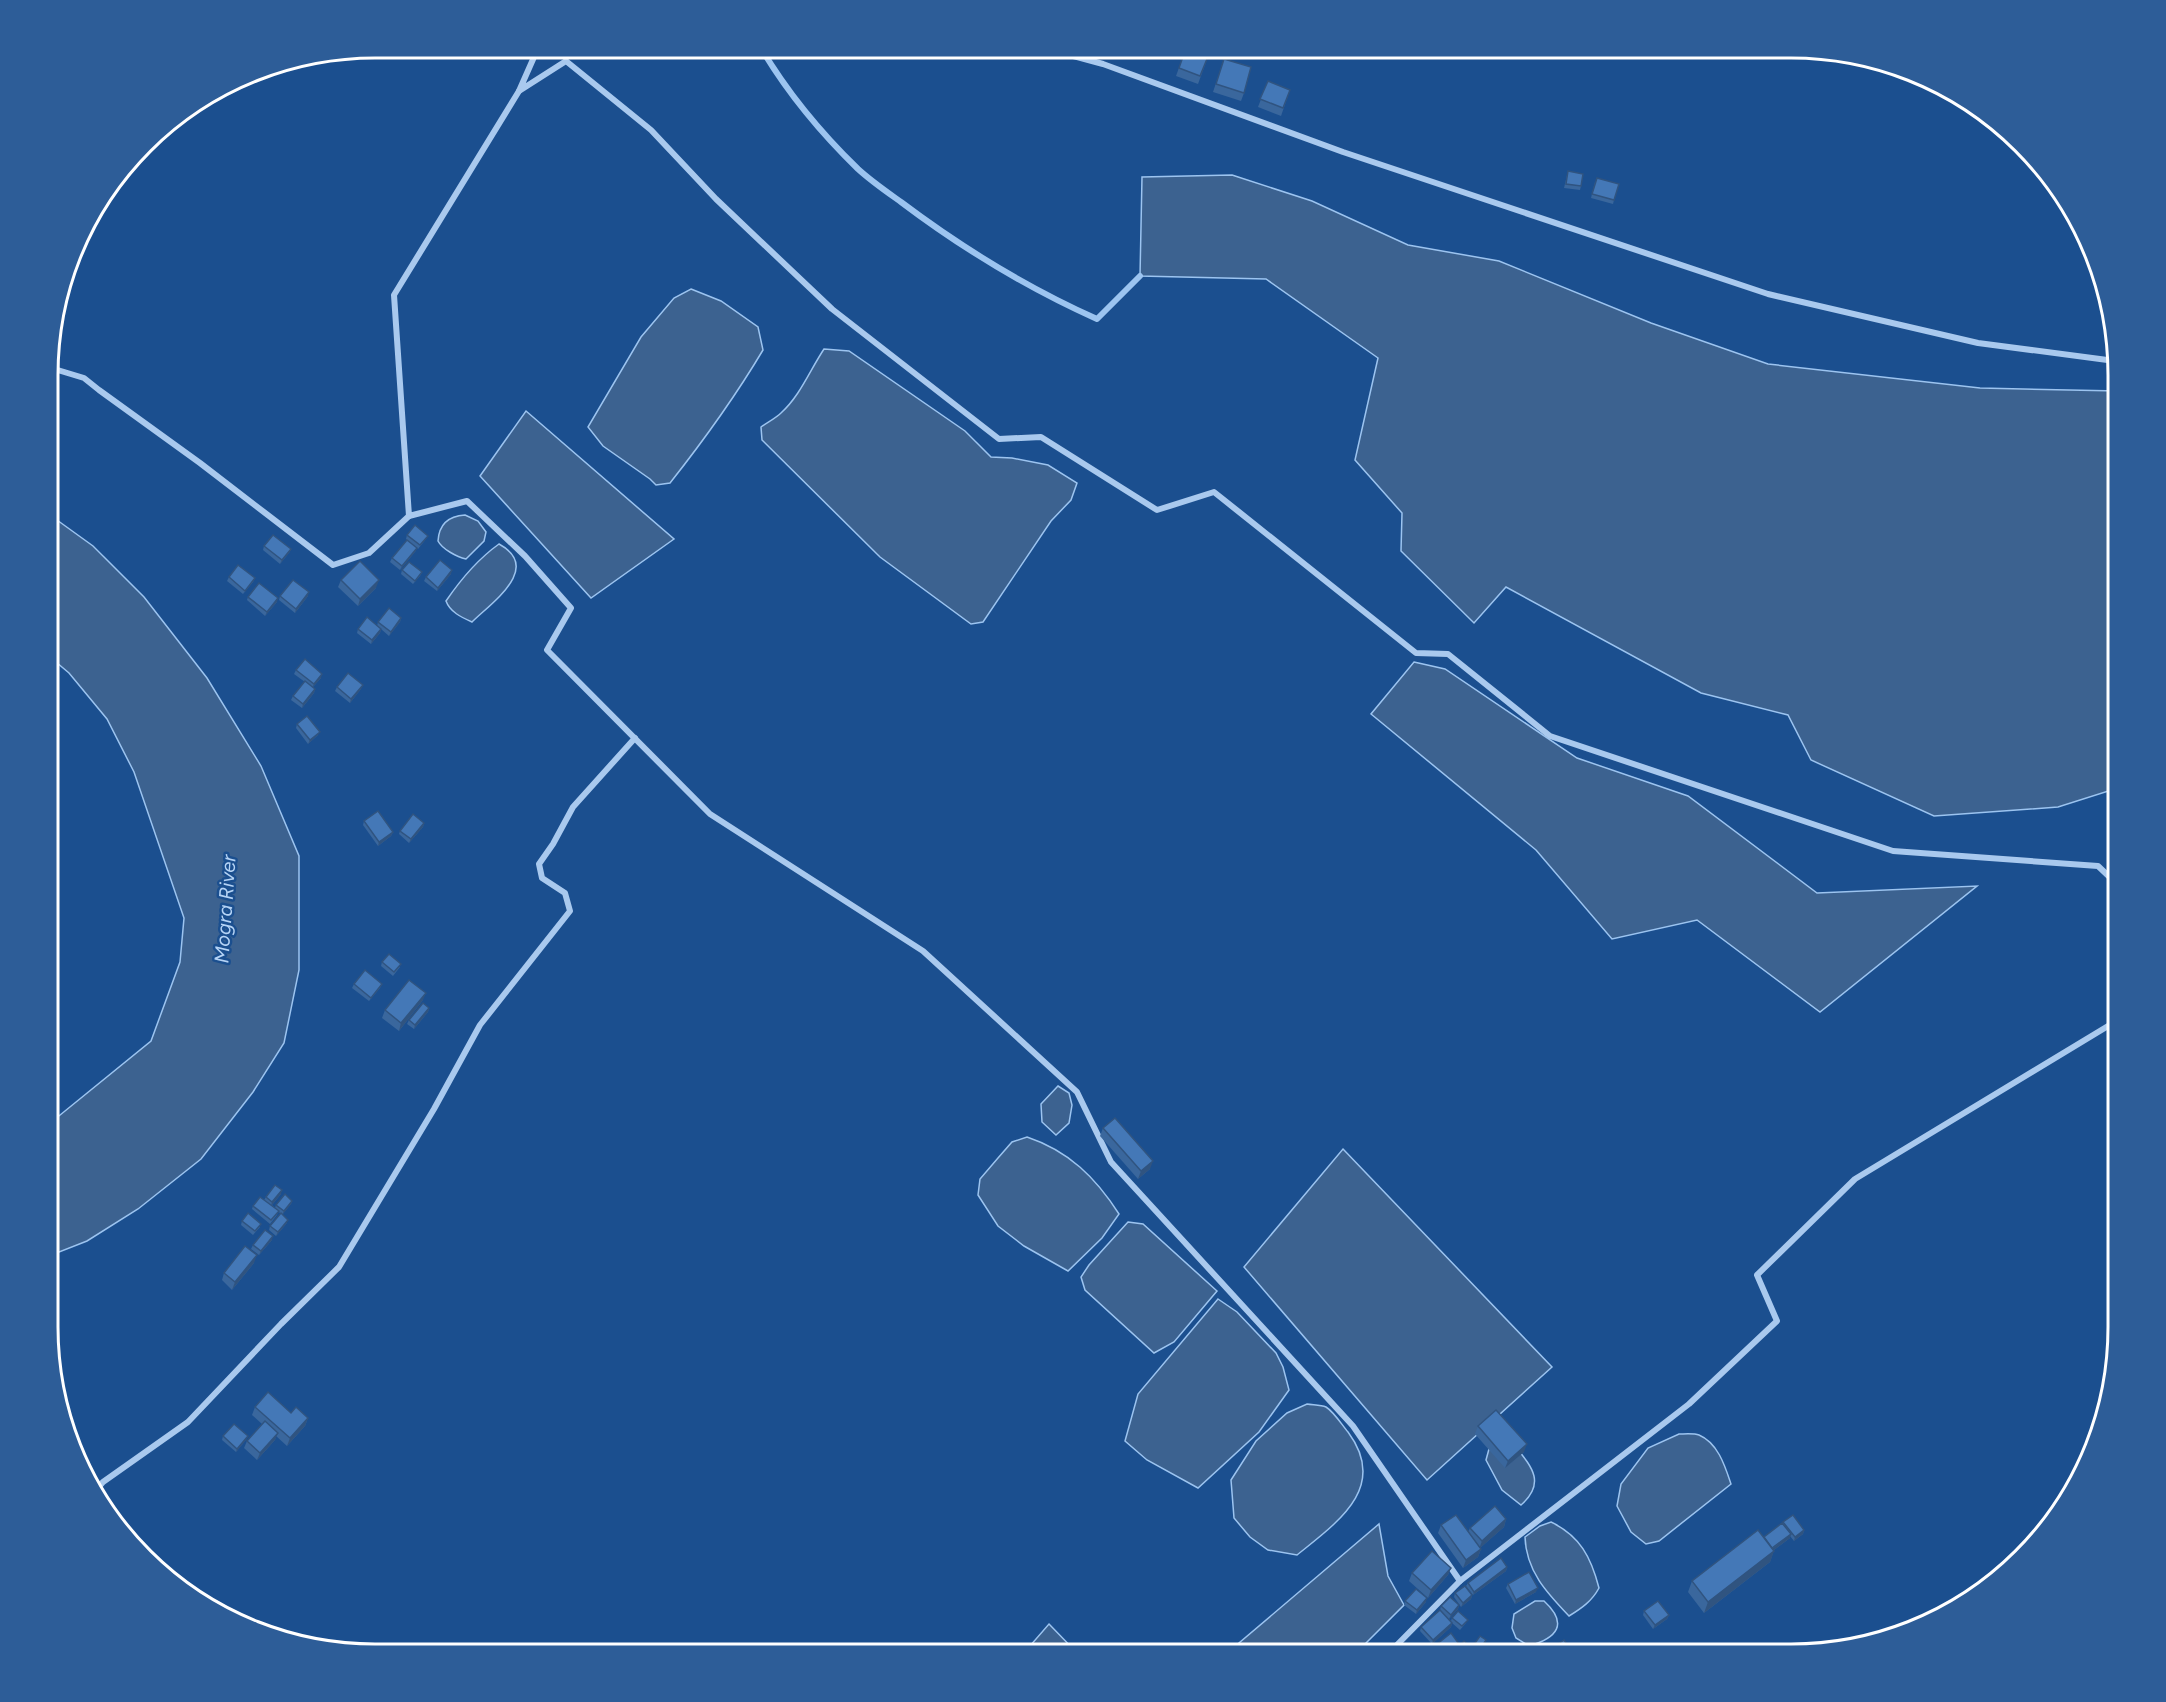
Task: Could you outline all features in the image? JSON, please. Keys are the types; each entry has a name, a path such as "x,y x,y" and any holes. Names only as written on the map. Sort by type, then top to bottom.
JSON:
{"street":[{"path":"409,516 394,295 519,91 534,58"},
{"path":"1081,58 1103,64 1343,152 1768,294 1978,344 2107,360"},
{"path":"519,91 566,61 651,130 716,199 832,309 999,439 1041,437 1157,510 1214,492 1416,654 1448,654 1550,736 1893,851 2098,866 2107,875"},
{"path":"59,370 84,378 333,565 369,553 409,516 467,501 525,556 571,608 547,650 710,814 923,951 1077,1092 1111,1162 1353,1426 1460,1581"},
{"path":"101,1485 188,1422 281,1323 339,1267 434,1108 480,1025 570,911 565,893 542,878 539,864 573,807 635,738"},
{"path":"1398,1644 1460,1581 1689,1404 1778,1321 1757,1275 1855,1179 2107,1027"}],"water":[{"path":"1232,175 1312,201 1408,245 1499,261 1651,323 1768,364 1980,388 2107,391 2107,791 2058,807 1934,816 1811,760 1788,715 1701,693 1506,587 1474,623 1401,551 1402,513 1355,460 1378,358 1266,279 1140,276 1142,177"},
{"path":"691,289 721,301 758,327 763,350 719,418 670,483 656,485 603,446 588,427 641,337 674,298"},
{"path":"824,349 849,351 965,431 991,457 1012,458 1048,465 1077,483 1071,500 1051,521 983,622 971,624 880,557 762,440 761,427 779,415 794,399"},
{"path":"526,411 674,539 591,598 480,476"},
{"path":"465,515 478,521 486,532 484,541 466,559 450,552 438,541 440,530 446,522 454,517"},
{"name":"Mogra River","path":"59,521 93,546 144,597 207,678 261,766 299,856 299,970 284,1043 253,1092 201,1159 138,1209 87,1241 59,1252 59,1116 151,1041 180,962 184,918 134,772 107,719 69,673 59,665"},
{"path":"499,544 511,553 516,564 515,574 509,585 472,622 453,611 446,601 470,570"},
{"path":"1414,662 1445,669 1577,758 1688,796 1817,893 1977,886 1820,1012 1697,920 1612,939 1536,850 1371,714"},
{"path":"1058,1086 1069,1093 1072,1105 1069,1123 1056,1135 1042,1122 1041,1104"},
{"path":"1027,1137 1056,1150 1080,1167 1101,1189 1119,1214 1102,1238 1068,1271 1024,1246 998,1226 978,1195 980,1179 1012,1142"},
{"path":"1343,1149 1552,1367 1427,1480 1244,1267"},
{"path":"1128,1222 1143,1224 1217,1291 1174,1342 1154,1353 1085,1290 1081,1277"},
{"path":"1218,1299 1237,1312 1276,1353 1283,1367 1289,1390 1259,1432 1198,1488 1147,1460 1125,1441 1138,1394"},
{"path":"1307,1404 1326,1407 1335,1415 1359,1452 1363,1470 1361,1486 1353,1502 1328,1530 1297,1555 1268,1550 1250,1537 1234,1518 1231,1480 1256,1441 1287,1413"},
{"path":"1679,1434 1697,1434 1706,1439 1720,1456 1731,1484 1659,1541 1646,1544 1631,1532 1617,1506 1621,1484 1648,1448"},
{"path":"1515,1446 1531,1468 1535,1482 1529,1497 1521,1505 1502,1490 1486,1460 1489,1449"},
{"path":"1551,1522 1570,1534 1583,1549 1599,1588 1586,1604 1569,1616 1539,1581 1526,1549 1525,1537 1540,1526"},
{"path":"1379,1524 1388,1576 1404,1605 1365,1644 1238,1644"},
{"path":"1535,1601 1544,1601 1552,1609 1558,1623 1553,1634 1547,1639 1536,1644 1526,1644 1516,1638 1512,1628 1514,1614"},
{"path":"1049,1624 1068,1644 1032,1644"}],"building":[{"path":"1182,58 1207,58 1200,76 1179,68"},
{"path":"1224,59 1251,67 1244,93 1216,84"},
{"path":"1268,81 1290,90 1283,108 1260,99"},
{"path":"1568,171 1583,174 1581,186 1566,184"},
{"path":"1597,178 1619,184 1614,200 1592,194"},
{"path":"415,525 428,536 420,545 407,535"},
{"path":"273,535 291,549 282,560 264,546"},
{"path":"407,540 417,548 402,566 392,558"},
{"path":"440,560 452,570 438,588 426,577"},
{"path":"360,561 379,580 360,599 341,580"},
{"path":"409,562 422,572 415,581 402,570"},
{"path":"238,565 255,578 245,591 229,577"},
{"path":"293,580 309,592 296,609 280,596"},
{"path":"259,583 278,598 267,612 248,597"},
{"path":"389,608 401,618 391,632 378,622"},
{"path":"367,617 381,629 372,640 358,629"},
{"path":"305,659 322,674 314,684 296,670"},
{"path":"348,673 363,685 351,699 337,687"},
{"path":"305,681 315,689 303,704 293,696"},
{"path":"307,716 320,732 310,740 297,724"},
{"path":"378,811 393,832 379,842 364,821"},
{"path":"413,814 424,823 411,839 400,831"},
{"path":"389,954 401,964 394,972 382,962"},
{"path":"365,970 382,984 371,998 354,984"},
{"path":"409,980 426,993 401,1023 385,1010"},
{"path":"423,1003 429,1008 415,1025 409,1020"},
{"path":"1115,1118 1153,1161 1141,1171 1103,1128"},
{"path":"275,1185 282,1190 272,1202 266,1197"},
{"path":"285,1194 292,1201 284,1211 276,1205"},
{"path":"260,1197 279,1211 271,1220 253,1206"},
{"path":"248,1213 261,1224 255,1231 242,1221"},
{"path":"281,1213 288,1220 278,1232 270,1226"},
{"path":"265,1230 273,1236 261,1251 253,1245"},
{"path":"245,1246 257,1255 235,1282 224,1273"},
{"path":"268,1392 291,1413 296,1407 308,1418 290,1438 255,1407"},
{"path":"1496,1410 1527,1444 1508,1461 1478,1426"},
{"path":"265,1421 278,1433 260,1453 247,1441"},
{"path":"234,1424 248,1436 237,1449 223,1436"},
{"path":"1495,1506 1506,1519 1482,1541 1470,1528"},
{"path":"1456,1515 1481,1549 1466,1560 1441,1525"},
{"path":"1793,1515 1804,1530 1795,1537 1783,1522"},
{"path":"1782,1523 1791,1534 1772,1548 1764,1537"},
{"path":"1758,1530 1774,1551 1708,1602 1692,1581"},
{"path":"1432,1551 1451,1568 1431,1590 1412,1573"},
{"path":"1501,1558 1507,1567 1474,1592 1468,1583"},
{"path":"1529,1572 1538,1588 1516,1600 1508,1584"},
{"path":"1465,1586 1472,1595 1463,1603 1455,1593"},
{"path":"1416,1589 1427,1598 1417,1610 1405,1601"},
{"path":"1450,1597 1459,1605 1451,1615 1441,1606"},
{"path":"1658,1601 1669,1615 1655,1625 1644,1611"},
{"path":"1440,1610 1452,1623 1433,1640 1421,1627"},
{"path":"1458,1611 1468,1620 1462,1626 1452,1618"},
{"path":"1451,1633 1459,1644 1437,1644"},
{"path":"1480,1636 1486,1640 1483,1644 1474,1644"}],"waterway":[{"path":"768,58 805,112 858,169 924,219 996,266 1097,319 1140,276"}]}
